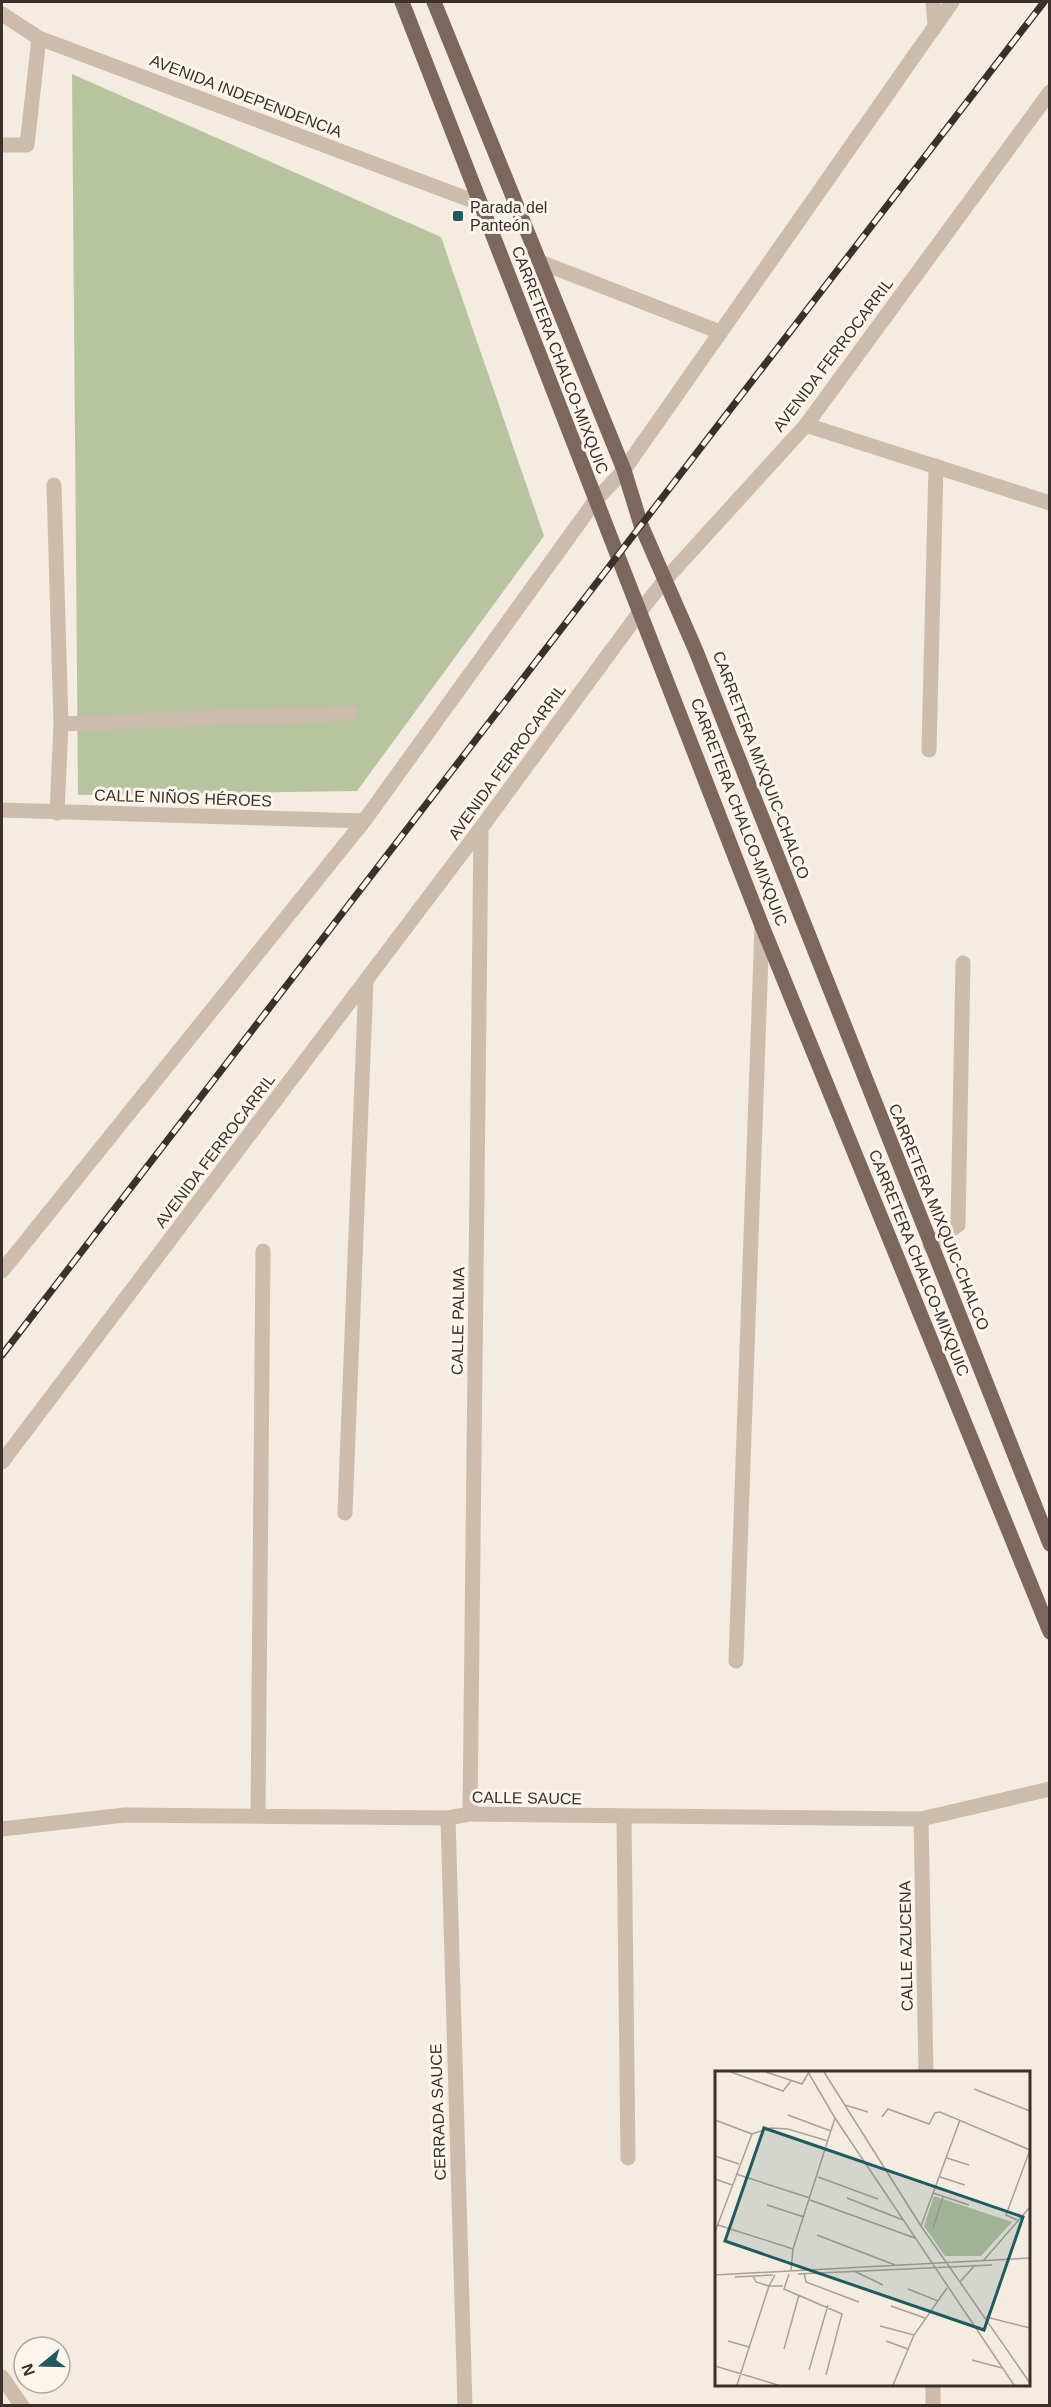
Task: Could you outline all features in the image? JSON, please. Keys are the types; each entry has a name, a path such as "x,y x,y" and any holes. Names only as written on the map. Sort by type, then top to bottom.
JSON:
{"main road":[{"name":"CARRETERA CHALCO-MIXQUIC","path":"402,2 639,613 668,678 762,926 1050,1632"},
{"name":"CARRETERA MIXQUIC-CHALCO","path":"434,2 624,470 641,525 696,651 1050,1544"}],"street":[{"path":"933,2 935,24"},
{"path":"2,1271 364,821 596,501 624,470 952,2"},
{"name":"AVENIDA INDEPENDENCIA","path":"2,14 39,38 481,204"},
{"path":"2,145 27,146 39,38"},
{"name":"AVENIDA FERROCARRIL","path":"2,1462 482,828 664,580 806,425 1050,92"},
{"path":"540,262 720,333"},
{"path":"806,425 1050,502"},
{"path":"929,750 936,466"},
{"path":"54,485 61,724 57,813"},
{"path":"61,724 351,713"},
{"name":"CALLE NIÑOS HÉROES","path":"2,810 364,821"},
{"name":"CALLE PALMA","path":"470,1814 482,828"},
{"path":"736,1661 762,926"},
{"path":"930,1245 958,1225 963,963"},
{"path":"345,1514 366,980"},
{"path":"258,1816 263,1251"},
{"name":"CALLE SAUCE","path":"2,1829 125,1815 448,1818 470,1814 921,1819 1050,1789"},
{"path":"624,1817 628,2158"},
{"name":"CERRADA SAUCE","path":"448,1818 465,2406"},
{"name":"CALLE AZUCENA","path":"921,1819 926,2071"},
{"path":"2,2377 22,2406"},
{"path":"933,2386 933,2406"}],"green space":[{"path":"72,74 441,237 544,536 357,791 78,795"}],"railway":[{"path":"2,1355 1044,2"}],"place":[{"name":"Parada del Panteón","path":"458,216"}]}
